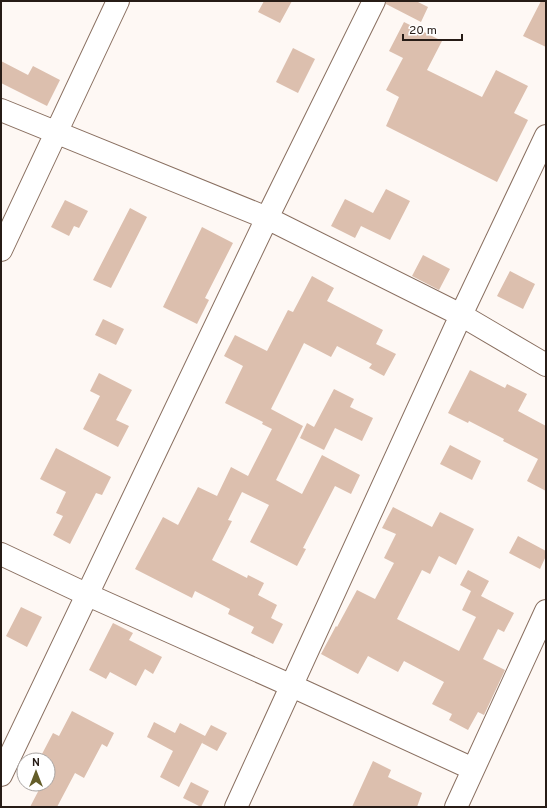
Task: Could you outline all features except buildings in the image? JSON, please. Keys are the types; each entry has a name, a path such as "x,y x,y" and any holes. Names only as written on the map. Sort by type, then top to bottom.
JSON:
{"street":[{"path":"1,250 118,1"},
{"path":"1,775 267,218 374,1"},
{"path":"1,110 267,218 461,315 546,365"},
{"path":"236,807 461,315 546,136"},
{"path":"1,554 88,595 473,769"},
{"path":"456,807 546,611"}]}
